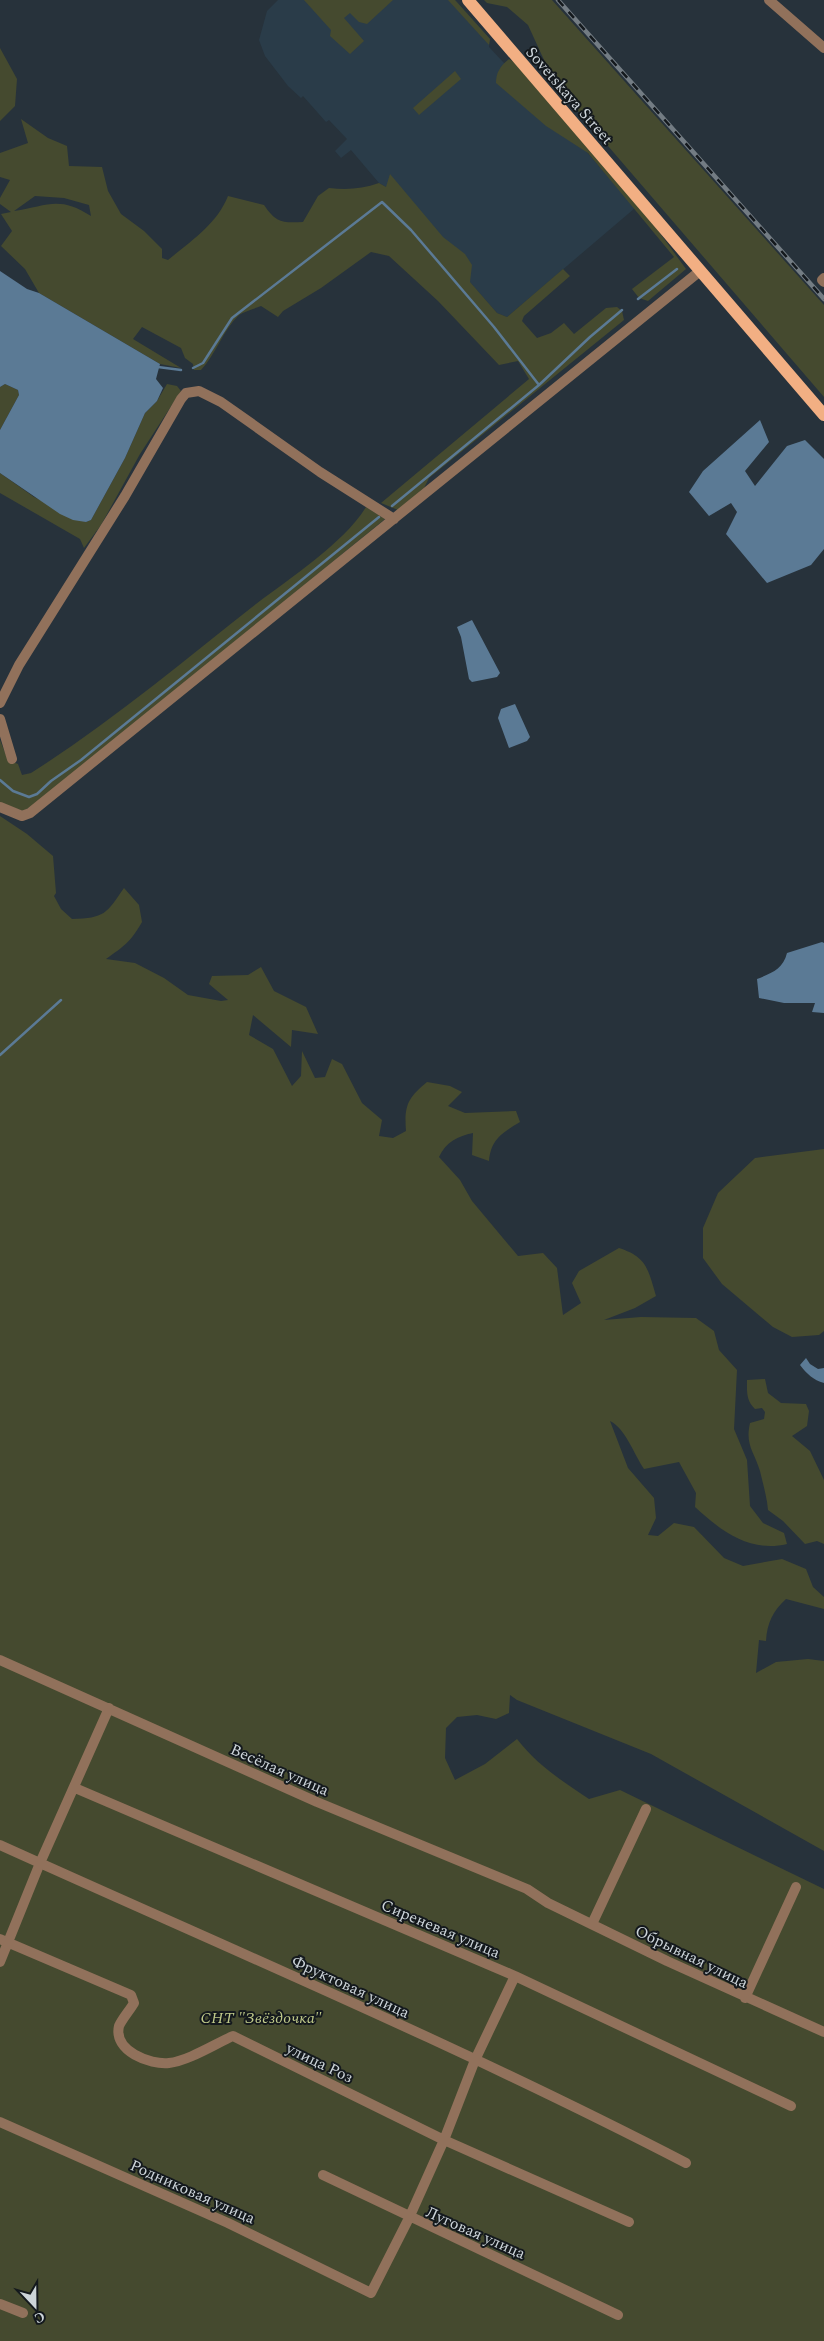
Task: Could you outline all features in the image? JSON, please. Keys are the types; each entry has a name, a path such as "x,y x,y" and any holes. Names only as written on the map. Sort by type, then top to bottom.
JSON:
{"main road":[{"name":"Sovetskaya Street","path":"468,0 824,415"}],"street":[{"path":"769,0 824,47"},
{"path":"0,807 22,816 30,813 700,271"},
{"path":"0,703 19,665 125,496 186,393 199,391 221,402 320,472 394,519"},
{"path":"0,719 12,759"},
{"name":"Весёлая улица","path":"0,1660 317,1802 527,1889 548,1903"},
{"path":"0,1962 4,1941 75,1788 109,1708"},
{"name":"Сиреневая улица","path":"75,1788 514,1976 791,2106"},
{"path":"592,1924 646,1809"},
{"name":"Фруктовая улица","path":"0,1845 183,1926 475,2060 609,2123 686,2163"},
{"path":"745,1998 796,1887"},
{"name":"Обрывная улица","path":"548,1903 745,1998 824,2032"},
{"name":"улица Роз","path":"4,1941 131,1995 134,2003 119,2027 121,2038 130,2053 153,2062 170,2063 233,2036 444,2140 629,2222"},
{"path":"409,2218 444,2140 475,2060 514,1976"},
{"name":"Родниковая улица","path":"0,2122 228,2223 372,2293 409,2218"},
{"name":"Луговая улица","path":"323,2176 618,2315"},
{"path":"0,2304 23,2314"}],"shaded area":[{"path":"278,0 455,0 490,39 489,47 504,63 512,65 635,208 507,317 497,313 351,150 341,158 335,151 347,139 329,120 326,122 303,96 301,98 288,86 265,56 259,40 267,11"}],"green space":[{"path":"304,0 393,0 367,24 359,22 350,13 344,18 364,41 350,54 330,36 331,30"},
{"path":"448,0 455,0 490,39 489,45"},
{"path":"484,0 552,0 824,305 824,397 565,96 550,73 528,25 507,7 487,3"},
{"path":"0,48 17,79 15,106 0,121"},
{"path":"509,59 517,64 654,225 686,269 648,301 639,298 632,289 674,257 588,153 546,126 496,83 499,70"},
{"path":"455,71 461,79 419,115 413,108"},
{"path":"21,119 48,138 67,146 69,166 102,167 108,191 121,214 144,231 162,249 162,258 168,260 210,224 228,196 264,205 276,219 281,221 303,222 318,196 329,188 367,187 379,183 386,187 390,174 443,237 465,254 472,265 470,282 497,313 507,317 563,269 570,276 524,316 522,321 537,338 551,333 564,323 574,334 606,308 617,307 622,311 624,320 429,478 424,488 398,510 381,503 529,379 518,361 499,365 438,301 389,256 371,252 321,288 283,311 278,317 261,306 239,315 228,328 201,370 194,370 193,364 185,358 181,348 142,327 133,339 181,368 160,364 39,293 25,269 1,246 12,231 1,214 11,212 0,204 0,198 10,180 0,177 0,153 28,143","holes":["35,196 64,198 89,205 91,216 61,204 44,205 14,211"]},
{"path":"5,384 18,390 19,395 0,430 0,387"},
{"path":"167,384 177,386 181,391 140,454 101,525 84,548 80,539 0,493 0,473 34,497 86,522 91,520 125,458 145,413 157,401"},
{"path":"366,507 385,519 36,804 23,811 0,803 0,740 8,760 18,764 22,775 31,773 117,713 316,559 344,534"},
{"name":"СНТ \"Звёздочка\"","path":"0,816 27,834 53,856 56,893 54,896 61,909 72,919 98,916 104,913 124,888 139,905 142,922 138,929 118,951 106,959 135,963 164,978 188,995 221,1001 228,1000 209,984 212,976 248,975 261,967 274,991 306,1007 318,1034 292,1030 291,1047 253,1015 249,1035 273,1049 292,1086 301,1076 302,1051 315,1078 325,1077 332,1059 342,1064 362,1103 382,1120 379,1136 393,1138 406,1131 407,1108 411,1098 427,1082 450,1086 462,1092 448,1106 465,1113 516,1111 520,1122 498,1137 492,1147 489,1161 472,1155 473,1133 453,1140 445,1147 439,1157 460,1180 472,1201 518,1256 543,1253 557,1268 563,1315 581,1303 572,1283 579,1271 619,1248 635,1256 645,1265 656,1296 635,1308 604,1320 641,1317 696,1318 714,1331 719,1350 737,1370 734,1429 747,1460 750,1506 763,1523 784,1533 787,1544 773,1546 748,1543 726,1532 695,1507 696,1493 679,1462 644,1469 625,1435 610,1421 628,1468 654,1498 656,1518 648,1535 658,1536 674,1523 694,1527 724,1558 743,1566 782,1559 806,1569 813,1587 824,1597 824,1609 786,1599 781,1604 769,1623 766,1641 759,1640 756,1673 776,1662 808,1659 824,1661 824,1851 651,1754 517,1700 510,1695 509,1713 496,1719 477,1715 457,1717 446,1728 445,1758 455,1780 485,1764 517,1739 541,1765 589,1799 620,1790 824,1889 824,2341 0,2341"},
{"path":"824,1149 824,1331 819,1335 792,1337 773,1327 722,1284 703,1258 703,1228 718,1193 755,1158"},
{"path":"765,1379 768,1393 781,1403 806,1404 809,1411 807,1426 792,1436 810,1451 824,1480 824,1544 817,1541 805,1544 783,1521 768,1510 760,1471 749,1443 750,1423 764,1419 765,1412 762,1408 755,1409 752,1406 747,1388 747,1380"}],"water":[{"path":"0,271 27,289 39,293 160,364 156,379 163,388 157,401 145,413 125,458 91,520 86,522 73,520 60,514 0,473 0,430 19,395 18,390 5,384 0,387"},
{"path":"760,420 769,442 745,471 755,486 787,446 805,440 824,459 824,549 811,565 767,583 726,534 737,512 731,503 709,516 689,492 703,471"},
{"path":"472,620 500,673 497,677 472,682 469,679 461,637 457,627"},
{"path":"515,704 530,737 527,741 509,748 498,718 501,709"},
{"path":"824,943 824,1013 812,1012 815,1003 784,1003 759,998 757,979 780,967 787,953"},
{"path":"806,1358 810,1364 818,1369 824,1368 824,1383 810,1376 800,1365"}],"waterway":[{"path":"193,368 203,363 232,318 382,202 411,230 494,327 539,385"},
{"path":"638,299 677,269"},
{"path":"392,506 539,385 622,310"},
{"path":"158,367 181,370"},
{"path":"0,780 13,791 29,797 37,794 379,517"},
{"path":"0,1055 61,1000"}],"railway":[{"path":"558,0 824,299"}]}
